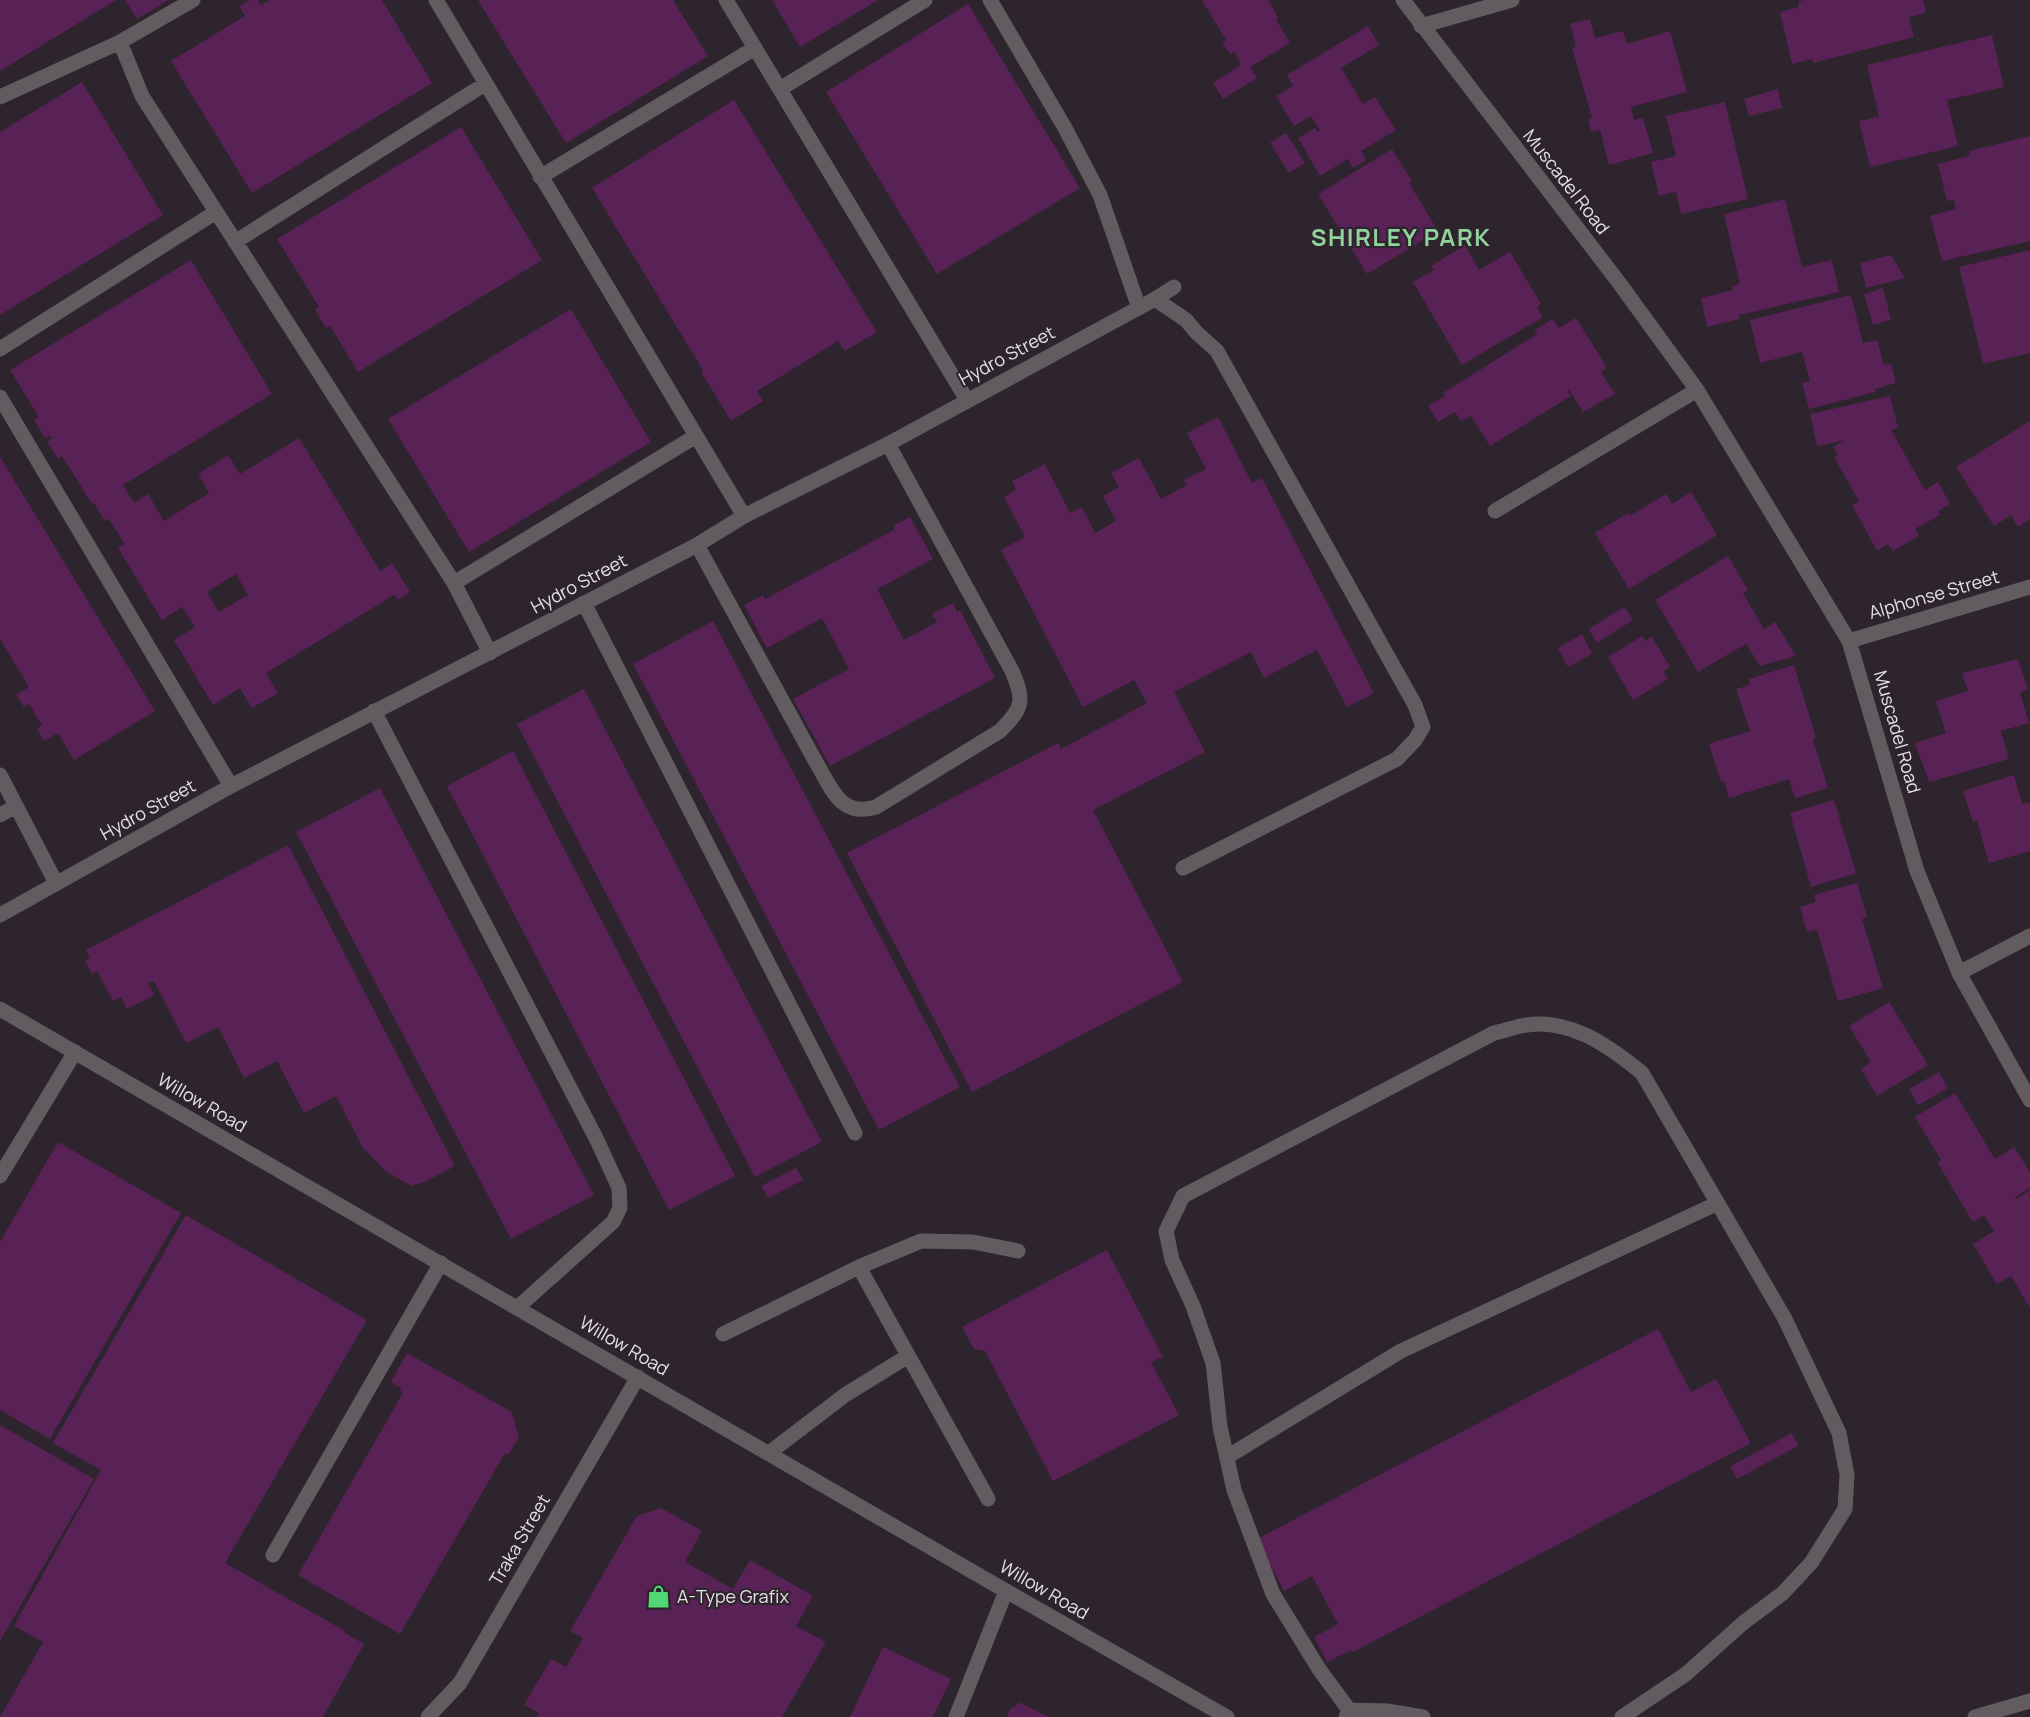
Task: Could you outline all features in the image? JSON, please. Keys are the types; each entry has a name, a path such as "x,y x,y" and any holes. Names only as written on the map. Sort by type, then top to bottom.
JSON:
{"street":[{"path":"0,97 120,42 194,0"},
{"path":"436,0 744,516"},
{"path":"726,0 967,400"},
{"path":"780,89 926,0"},
{"path":"990,0 1065,128 1100,195 1139,308"},
{"name":"Muscadel Road","path":"1402,0 1620,284 1697,390 1849,641 1917,871 1959,973 2030,1100"},
{"path":"1421,26 1512,0"},
{"path":"120,42 142,96 454,583 490,653"},
{"path":"540,177 755,48"},
{"path":"235,242 485,84"},
{"path":"0,349 216,212"},
{"name":"Hydro Street","path":"0,915 231,786 490,653 697,544 744,516 888,444 1174,287"},
{"path":"1155,299 1186,320 1217,351 1415,705 1423,727 1415,740 1397,759 1183,867"},
{"path":"1495,511 1697,390"},
{"path":"0,397 231,786"},
{"path":"454,583 696,436"},
{"path":"697,544 836,796 846,806 855,810 864,811 876,807 1000,731 1016,715 1020,702 1020,690 1012,671 888,444"},
{"name":"Alphonse Street","path":"1849,641 2030,587"},
{"path":"584,603 855,1133"},
{"path":"374,711 597,1140 619,1188 620,1208 613,1222 518,1307"},
{"path":"0,775 56,883"},
{"path":"0,815 16,806"},
{"path":"1959,973 2030,936"},
{"name":"Willow Road","path":"0,1009 1227,1717"},
{"path":"1423,1717 1387,1712 1348,1714 1273,1594 1234,1490 1221,1427 1213,1363 1193,1306 1172,1260 1166,1231 1183,1196 1494,1033 1523,1025 1547,1025 1571,1029 1589,1036 1615,1051 1642,1073 1716,1204 1785,1319 1839,1433 1847,1475 1845,1509 1811,1563 1783,1593 1743,1623 1686,1674 1622,1717"},
{"path":"0,1176 75,1052"},
{"path":"1227,1457 1401,1351 1716,1204"},
{"path":"723,1334 859,1267 921,1241 973,1242 1018,1251"},
{"path":"273,1555 441,1263"},
{"path":"859,1267 988,1499"},
{"path":"769,1453 845,1395 908,1356"},
{"name":"Traka Street","path":"428,1717 460,1683 638,1377"},
{"path":"957,1717 1006,1591"},
{"path":"1980,1716 2030,1701"}],"building":[{"path":"0,0 116,0 0,71"},
{"path":"125,0 168,0 137,19"},
{"path":"250,0 258,0 261,5 270,0 382,0 432,83 252,193 171,61 245,16 239,6"},
{"path":"478,0 673,0 708,56 566,143"},
{"path":"772,0 878,0 800,47"},
{"path":"1202,0 1268,0 1290,43 1250,67 1257,78 1223,99 1213,83 1241,65 1234,52 1230,54 1222,42 1226,40"},
{"path":"1804,0 1923,0 1926,13 1909,17 1914,37 1813,63 1812,59 1792,64 1780,12 1799,7 1798,2"},
{"path":"968,4 1080,188 937,274 826,92"},
{"path":"1590,19 1595,38 1623,31 1627,44 1670,31 1687,92 1631,107 1634,120 1643,118 1653,153 1609,165 1600,130 1591,132 1588,119 1592,118 1572,48 1576,47 1570,24"},
{"path":"1368,26 1379,45 1341,68 1363,104 1375,97 1396,130 1361,151 1366,160 1353,168 1348,159 1320,176 1298,138 1315,128 1317,132 1320,130 1311,116 1294,126 1276,96 1293,86 1287,75"},
{"path":"1992,35 2004,87 1947,100 1958,146 1870,167 1859,121 1879,117 1867,65"},
{"path":"82,82 163,215 0,315 0,132"},
{"path":"1778,89 1782,108 1749,116 1744,99"},
{"path":"734,100 877,332 845,351 838,341 757,391 763,401 731,421 701,372 703,370 592,188"},
{"path":"1725,102 1748,199 1681,214 1676,192 1659,196 1651,162 1676,156 1666,116"},
{"path":"461,127 542,260 358,372 330,326 326,328 315,310 319,307 277,239"},
{"path":"1286,133 1305,163 1289,173 1270,143"},
{"path":"2030,136 2030,241 1942,261 1930,216 1956,209 1954,200 1947,201 1938,164 1970,156 1969,151"},
{"path":"1392,149 1412,181 1409,183 1438,231 1367,274 1318,194"},
{"path":"1785,199 1802,267 1832,260 1839,292 1739,315 1740,319 1707,327 1701,298 1733,290 1732,286 1740,284 1724,214"},
{"path":"1465,245 1479,270 1510,252 1541,304 1537,307 1543,317 1462,365 1413,282 1434,270 1431,266"},
{"path":"2030,250 2030,353 1983,364 1959,267"},
{"path":"1891,255 1905,278 1866,288 1860,263"},
{"path":"191,260 272,394 123,485 134,503 148,494 164,521 209,493 198,474 228,455 240,474 299,438 380,571 392,563 410,592 398,600 394,595 266,673 278,693 252,708 240,688 213,705 174,640 195,627 182,607 162,620 118,548 125,544 109,519 105,521 94,503 92,504 62,456 58,459 47,442 52,438 50,436 45,438 34,420 39,417 10,370","holes":["236,574 248,595 219,612 207,592"]},
{"path":"1883,288 1891,320 1873,325 1864,294"},
{"path":"1851,295 1863,343 1877,340 1884,365 1891,364 1896,383 1875,389 1875,392 1809,409 1802,383 1810,381 1802,352 1760,363 1750,320"},
{"path":"571,309 651,442 469,552 388,419"},
{"path":"1576,318 1607,368 1601,372 1615,394 1583,412 1569,390 1567,391 1571,396 1490,446 1471,416 1461,421 1455,412 1438,422 1428,406 1445,396 1443,393 1537,334 1535,330 1553,319 1559,328"},
{"path":"1890,396 1898,428 1891,430 1925,490 1938,482 1950,504 1938,511 1940,515 1915,529 1919,536 1893,551 1888,544 1877,551 1852,505 1859,501 1834,457 1838,455 1833,447 1845,440 1817,446 1810,414"},
{"path":"1218,417 1252,483 1262,478 1374,693 1347,707 1317,650 1264,678 1251,652 1174,692 1205,752 1093,810 1183,982 972,1092 847,853 1058,743 1061,749 1147,703 1134,680 1083,707 1001,550 1025,537 1004,497 1016,490 1012,481 1045,464 1070,513 1082,507 1095,533 1116,521 1103,496 1119,487 1111,473 1139,458 1161,499 1187,485 1184,480 1206,469 1187,433"},
{"path":"2030,421 2030,519 2018,527 2011,515 1994,526 1956,467"},
{"path":"0,457 155,711 74,760 58,733 44,741 37,729 42,725 29,704 24,707 16,695 29,687 0,639"},
{"path":"1691,492 1717,535 1629,589 1595,533 1628,513 1630,516 1666,494 1672,504"},
{"path":"910,517 933,559 877,589 904,640 937,622 932,614 953,603 957,612 960,610 995,678 830,766 793,699 849,669 822,618 767,648 744,605 763,595 765,599 894,530 893,526"},
{"path":"1728,556 1748,590 1743,593 1764,629 1775,622 1796,656 1760,666 1746,644 1698,672 1655,600"},
{"path":"1624,607 1633,620 1597,643 1589,629"},
{"path":"713,621 960,1087 879,1130 633,664"},
{"path":"1582,634 1592,654 1568,667 1558,648"},
{"path":"1642,636 1645,641 1652,637 1670,667 1663,671 1668,679 1633,700 1608,657"},
{"path":"2018,659 2028,690 2020,692 2029,723 2001,731 2009,759 1929,782 1915,743 1946,733 1936,701 1968,691 1962,673"},
{"path":"1794,665 1828,788 1795,798 1789,779 1729,798 1724,781 1721,782 1709,744 1750,731 1736,689 1750,685 1749,679"},
{"path":"584,689 822,1142 755,1177 517,724"},
{"path":"513,751 735,1176 669,1210 447,786"},
{"path":"2014,775 2022,804 2030,802 2030,851 1989,863 1977,821 1973,822 1963,791"},
{"path":"380,788 594,1195 511,1239 296,832"},
{"path":"1834,800 1856,873 1811,887 1790,813"},
{"path":"288,845 455,1166 423,1183 412,1186 385,1171 363,1148 336,1096 304,1113 277,1061 244,1078 218,1027 186,1043 154,981 148,983 154,995 127,1009 121,997 113,1001 97,971 92,974 85,961 90,958 86,950"},
{"path":"1857,883 1867,917 1862,919 1883,988 1838,1001 1817,930 1807,932 1800,907 1816,902 1814,895"},
{"path":"1889,1002 1928,1065 1877,1096 1861,1069 1871,1062 1849,1026"},
{"path":"1939,1072 1948,1088 1918,1105 1909,1089"},
{"path":"1955,1093 1995,1159 2014,1147 2030,1172 2030,1188 2015,1197 2016,1199 2030,1190 2030,1308 2011,1276 1997,1284 1973,1244 1994,1231 1984,1215 1973,1222 1937,1162 1941,1160 1915,1117"},
{"path":"58,1142 181,1213 50,1439 0,1410 0,1242"},
{"path":"796,1168 803,1180 768,1198 761,1186"},
{"path":"186,1215 367,1320 225,1563 364,1644 323,1717 0,1717 43,1642 14,1626 101,1470 53,1443"},
{"path":"1107,1250 1163,1357 1151,1362 1179,1415 1053,1481 985,1351 974,1349 962,1327"},
{"path":"1658,1329 1691,1392 1716,1379 1751,1443 1353,1652 1351,1650 1327,1662 1314,1637 1338,1624 1312,1576 1284,1591 1257,1539"},
{"path":"407,1353 512,1412 519,1438 508,1455 505,1453 400,1634 298,1575 403,1393 400,1392 402,1389 391,1382"},
{"path":"0,1425 94,1479 0,1641"},
{"path":"1792,1433 1798,1446 1737,1479 1730,1466"},
{"path":"661,1508 702,1531 685,1562 733,1589 750,1560 813,1596 796,1626 826,1642 782,1717 537,1717 539,1713 524,1705 551,1659 566,1667 583,1638 570,1631 637,1516"},
{"path":"883,1647 951,1679 933,1717 850,1717"},
{"path":"1018,1702 1049,1717 1007,1717 1012,1706 1015,1708"}],"place":[{"name":"A-Type Grafix","path":"659,1597"}],"district":[{"name":"SHIRLEY PARK","path":"1401,238"}]}
